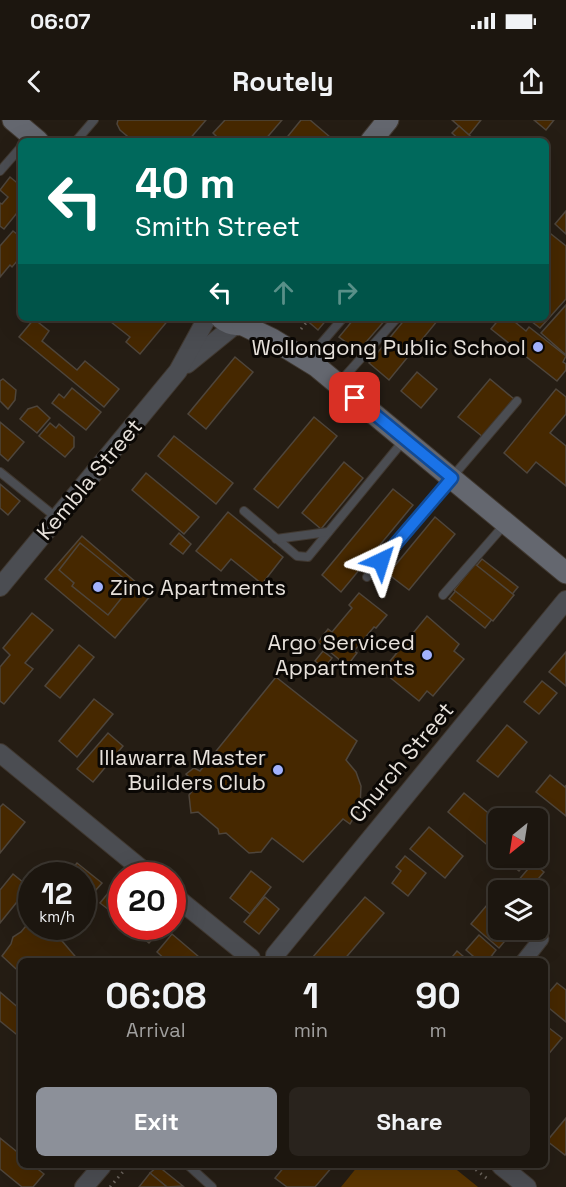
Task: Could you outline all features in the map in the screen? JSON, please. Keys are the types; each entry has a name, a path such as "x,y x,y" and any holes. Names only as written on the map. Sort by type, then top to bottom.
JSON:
{"main road":[{"path":"13,120 27,138"},
{"path":"373,138 388,120"},
{"path":"239,322 307,360 566,573"}],"street":[{"name":"Kembla Street","path":"0,588 178,371 205,321"},
{"name":"Kembla Street","path":"178,371 239,322"},
{"name":"Church Street","path":"277,958 566,600"},
{"path":"0,753 133,862"},
{"path":"186,906 248,958"},
{"path":"526,958 540,940"},
{"path":"252,958 262,950 277,958"},
{"path":"84,1187 100,1168"},
{"path":"503,1168 527,1187"}],"lane":[{"path":"79,138 94,120"},
{"path":"0,171 18,152"},
{"path":"307,360 340,321"},
{"path":"338,384 394,321"},
{"path":"367,577 517,401"},
{"path":"244,511 297,556 304,558 310,555 405,439"},
{"path":"0,472 57,518"},
{"path":"443,595 506,523"},
{"path":"276,538 328,532"},
{"path":"191,1168 212,1187"}],"path":[{"path":"301,329 306,323"},
{"path":"110,1187 126,1168"},
{"path":"474,1168 489,1180"},
{"path":"113,1183 118,1187"}],"shaded area":[{"path":"356,1168 454,1168 478,1187 341,1187"}],"building":[{"path":"118,120 206,120 191,138 129,138 117,124"},
{"path":"225,120 282,120 267,138 218,138 213,133"},
{"path":"301,120 310,120 330,137 329,138 286,138"},
{"path":"452,120 481,120 469,135"},
{"path":"534,120 554,120 546,130"},
{"path":"459,126 473,138 458,138 452,133"},
{"path":"10,177 18,184 18,212 4,229 0,226 0,203 2,204 8,197 0,190"},
{"path":"566,211 566,234 555,224"},
{"path":"13,231 18,235 18,260 12,267 10,265 0,277 0,246"},
{"path":"549,232 566,246 566,299 549,318"},
{"path":"566,305 566,355 541,333"},
{"path":"32,321 36,321 49,331 42,341 77,370 85,361 119,389 104,407 19,337"},
{"path":"110,321 168,321 140,354 126,342 130,337"},
{"path":"308,321 326,321 318,330"},
{"path":"352,321 384,321 360,349 352,342 350,345 339,337"},
{"path":"404,321 437,321 389,380 369,363"},
{"path":"498,321 514,321 526,331 529,327 566,356 563,362 566,364 566,370 557,381 491,329"},
{"path":"531,321 546,321 540,328"},
{"path":"235,357 253,372 206,429 188,414"},
{"path":"417,372 437,389 421,408 401,391"},
{"path":"3,379 16,390 15,400 8,409 0,401 0,381"},
{"path":"490,379 514,399 483,437 458,417"},
{"path":"72,388 101,412 86,430 52,403 59,394 64,398"},
{"path":"556,389 566,397 566,414 550,433 566,446 566,486 536,462 527,473 504,453"},
{"path":"37,406 50,418 37,433 20,419 28,409"},
{"path":"314,417 337,436 278,508 254,489"},
{"path":"0,422 24,442 8,461 0,454"},
{"path":"50,423 56,428 59,424 74,437 74,447 65,457 39,436"},
{"path":"174,436 233,483 216,504 158,456"},
{"path":"344,462 363,478 321,529 302,513"},
{"path":"146,473 199,517 184,534 132,490"},
{"path":"0,484 20,501 8,515 0,508"},
{"path":"393,489 413,505 341,592 322,575"},
{"path":"228,512 283,557 262,584 231,559 221,571 196,551"},
{"path":"435,517 455,534 409,590 388,574"},
{"path":"179,533 191,544 183,554 170,544"},
{"name":"Zinc Apartments","path":"82,536 151,595 115,638 45,579"},
{"path":"80,543 132,585 108,615 72,586 74,583 59,570"},
{"path":"482,559 518,587 485,628 449,599"},
{"path":"475,564 514,595 493,621 454,590"},
{"path":"359,593 387,615 354,651 357,653 347,666 318,642 328,629 332,632 352,608 349,605"},
{"path":"32,613 53,630 25,663 33,669 4,704 0,701 0,667 10,655 3,648"},
{"name":"Argo Serviced Appartments","path":"427,616 459,644 454,651 464,659 433,696 427,691 419,701 382,671"},
{"path":"79,645 94,657 60,698 45,686"},
{"path":"323,651 332,658 324,669 315,661"},
{"path":"566,652 566,686 549,672"},
{"name":"Illawarra Master Builders Club","path":"276,677 357,741 346,760 356,772 361,786 360,807 350,824 343,819 303,862 272,838 261,852 249,853 226,833 219,834 218,829 198,812 191,813 189,795 197,785 186,774 194,768 200,771"},
{"path":"542,681 557,693 539,714 524,702"},
{"path":"94,699 113,714 77,757 59,741"},
{"path":"507,725 527,742 498,777 477,761"},
{"path":"108,733 123,746 93,782 77,769"},
{"path":"550,775 565,787 566,785 566,816 536,792"},
{"path":"464,793 488,813 488,846 448,812"},
{"path":"3,804 25,822 0,853 0,807"},
{"path":"429,827 463,856 445,878 410,849"},
{"path":"405,856 426,873 408,896 392,883 401,871 396,867"},
{"path":"529,868 539,868 544,872 537,880 519,880"},
{"path":"251,871 271,887 250,914 230,898"},
{"path":"13,874 18,878 18,901 0,923 0,890"},
{"path":"96,878 102,883 96,890"},
{"path":"108,893 108,909 100,903"},
{"path":"265,897 279,909 259,934 244,922"},
{"path":"365,897 384,913 345,958 312,958"},
{"path":"487,905 488,939 471,924"},
{"path":"18,934 18,940 59,940 77,958 18,958 18,970 2,956 13,937"},
{"path":"479,935 496,950 490,958 475,958 466,950"},
{"path":"167,940 179,940 199,957 198,958 164,958 157,952"},
{"path":"490,940 506,940 499,948"},
{"path":"457,951 465,958 451,958"},
{"path":"557,983 566,990 566,1022 548,1007 548,993"},
{"path":"0,992 18,1007 18,1036 0,1021"},
{"path":"548,1027 562,1038 548,1055"},
{"path":"566,1118 565,1155 548,1140"},
{"path":"0,1138 18,1153 18,1168 36,1168 44,1174 33,1187 22,1187 0,1169"},
{"path":"156,1168 160,1168 183,1186 167,1187 150,1173"},
{"path":"283,1168 331,1168 315,1187 287,1187 275,1178"},
{"path":"150,1173 167,1187 139,1187"}],"place":[{"name":"Wollongong Public School","path":"538,347"},
{"name":"Zinc Apartments","path":"98,587"},
{"name":"Argo Serviced Appartments","path":"427,655"},
{"name":"Illawarra Master Builders Club","path":"278,770"}],"route":[{"path":"355,398 452,478 381,561"}]}
